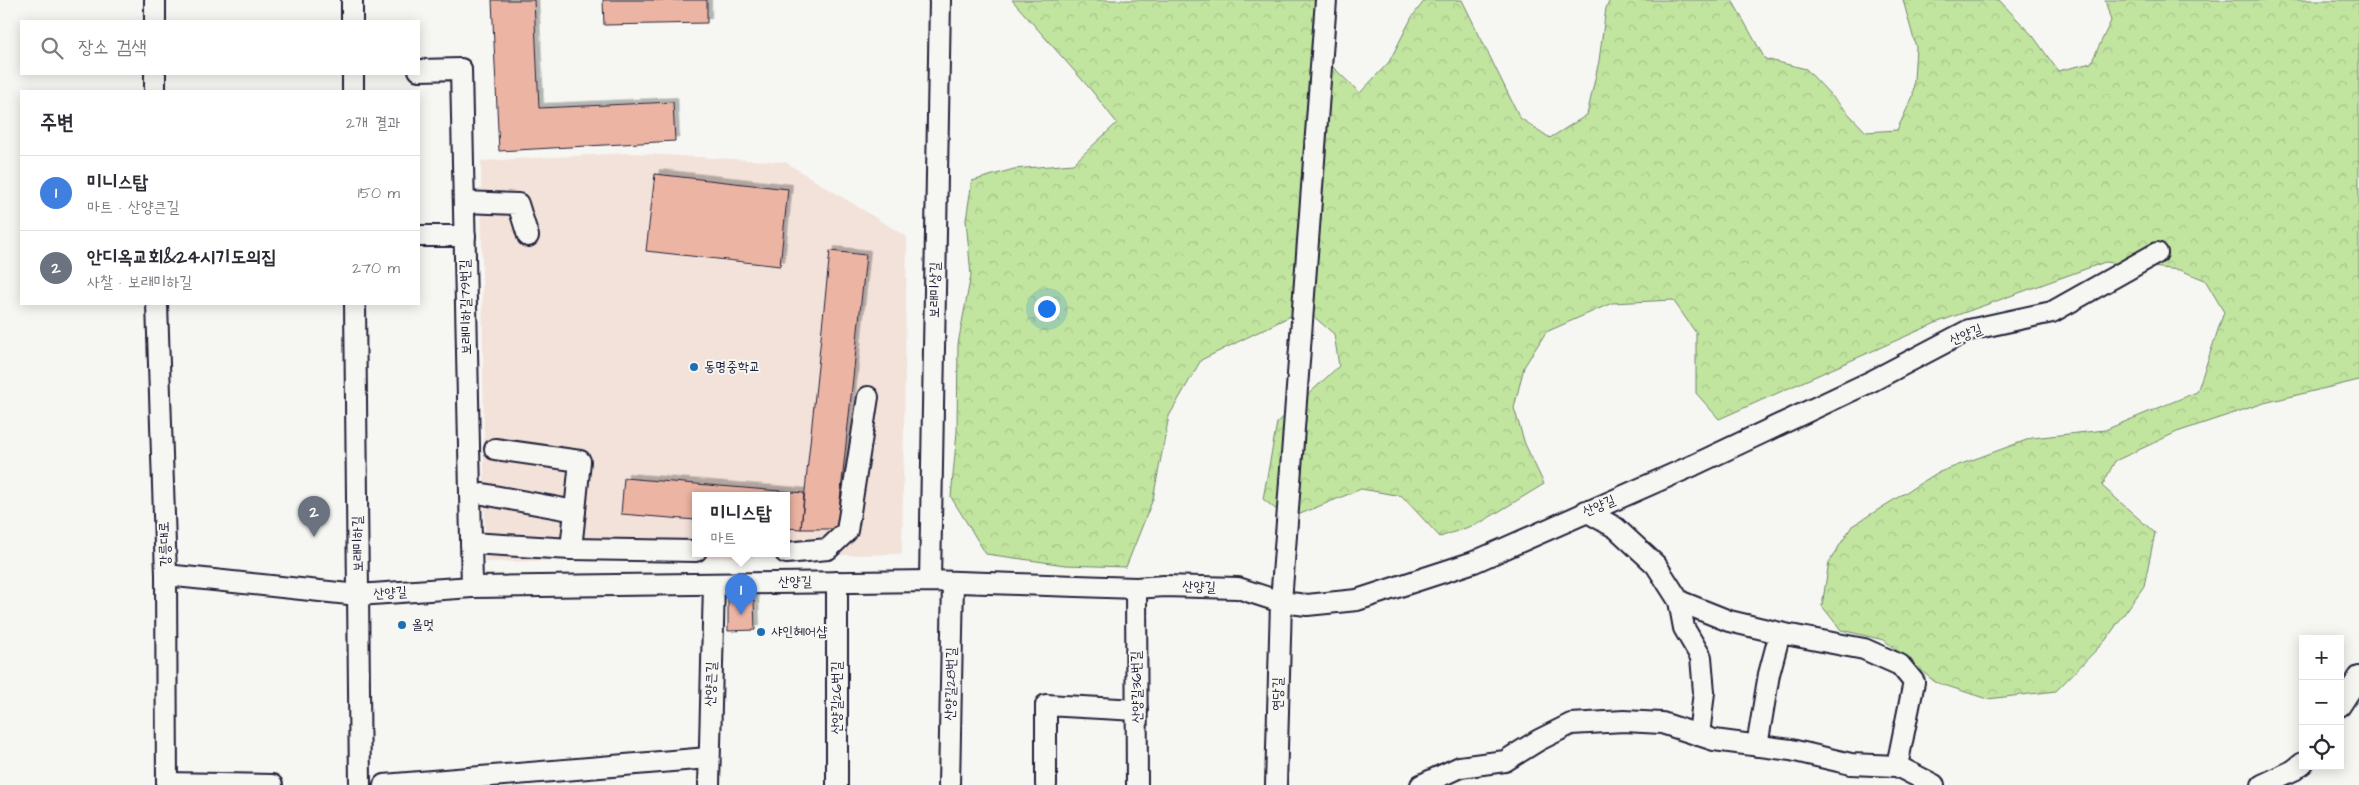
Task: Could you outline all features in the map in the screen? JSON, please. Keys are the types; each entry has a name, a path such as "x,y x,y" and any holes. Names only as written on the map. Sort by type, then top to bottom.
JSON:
{"street":[{"path":"155,0 155,20"},
{"path":"352,0 352,20"},
{"name":"보래미상길","path":"930,581 940,0"},
{"name":"연당길","path":"1276,785 1280,602 1326,0"},
{"name":"보래미하길79번길","path":"420,70 461,69 472,587"},
{"path":"154,90 155,75"},
{"path":"353,75 353,90"},
{"path":"464,202 518,204 528,236"},
{"path":"420,236 464,236"},
{"name":"산양길","path":"166,575 358,595 472,587 930,581 1136,588 1164,586 1238,588 1280,602 1306,605 1357,600 1474,562 1694,465 1872,381 1969,330 2052,312 2157,253"},
{"name":"강릉대로","path":"157,305 166,575 167,784"},
{"name":"보래미하길","path":"355,305 360,785"},
{"path":"790,553 828,549 847,531 868,398"},
{"path":"495,449 580,461 571,549"},
{"path":"484,494 575,511"},
{"path":"1586,511 1616,528 1656,564 1679,601 1684,628 1701,658 1704,692 1699,735"},
{"path":"471,544 571,549 692,551"},
{"name":"산양길26번길","path":"837,582 837,785"},
{"name":"산양길28번길","path":"949,785 953,582"},
{"name":"산양큰길","path":"709,785 708,758 714,584"},
{"name":"산양길36번길","path":"1136,588 1137,785"},
{"path":"1679,601 1729,621 1864,649 1900,665 1914,682 1897,766"},
{"path":"1757,746 1769,674 1780,633"},
{"path":"2344,700 2359,677"},
{"path":"1046,785 1046,705 1137,710"},
{"path":"1421,785 1460,767 1505,761 1539,740 1571,724 1624,721 1662,723 1714,740 1790,750 1851,764 1897,766 1934,785"},
{"path":"384,785 708,758"},
{"path":"2262,785 2299,766"},
{"path":"167,784 272,785"}],"shaded area":[{"name":"동명중학교","path":"629,153 785,162 907,237 902,554 790,556 790,492 692,492 692,557 746,557 485,562 481,161"}],"green space":[{"path":"1012,0 1323,0 1313,48 1360,93 1389,62 1412,17 1425,0 1462,0 1520,118 1550,138 1587,115 1599,61 1606,8 1610,0 1732,0 1765,59 1806,69 1866,132 1897,130 1913,96 1916,47 1903,0 1999,0 2033,36 2058,71 2091,63 2111,21 2105,0 2359,0 2359,380 2264,403 2177,432 2115,461 2102,486 2155,533 2144,586 2105,641 2056,691 1987,699 1935,682 1884,640 1841,630 1822,606 1829,562 1852,526 1937,473 2032,438 2105,430 2197,392 2224,312 2205,280 2180,270 2105,262 1938,322 1719,419 1696,393 1696,333 1673,300 1612,303 1546,332 1524,367 1514,408 1525,444 1544,484 1480,523 1440,537 1402,496 1361,489 1288,519 1263,499 1277,423 1339,366 1334,334 1305,309 1201,360 1169,416 1153,499 1126,567 1065,565 986,554 951,497 957,432 958,344 971,275 966,220 972,181 1014,169 1073,164 1117,123 1092,91"}],"building":[{"path":"492,0 534,0 539,108 673,102 675,141 499,151"},
{"path":"603,0 707,0 707,23 604,25"},
{"path":"655,174 788,189 780,266 646,251"},
{"path":"830,251 866,255 837,529 801,529"},
{"path":"624,478 804,493 801,529 790,528 790,492 692,492 692,520 621,514"},
{"path":"728,600 754,600 755,630 728,631"}],"place":[{"name":"동명중학교","path":"694,367"},
{"name":"안디옥교회&24시기도의집","path":"314,537"},
{"name":"미니스탑","path":"741,615"},
{"name":"올멋","path":"402,625"},
{"name":"샤인헤어샵","path":"761,632"}]}
